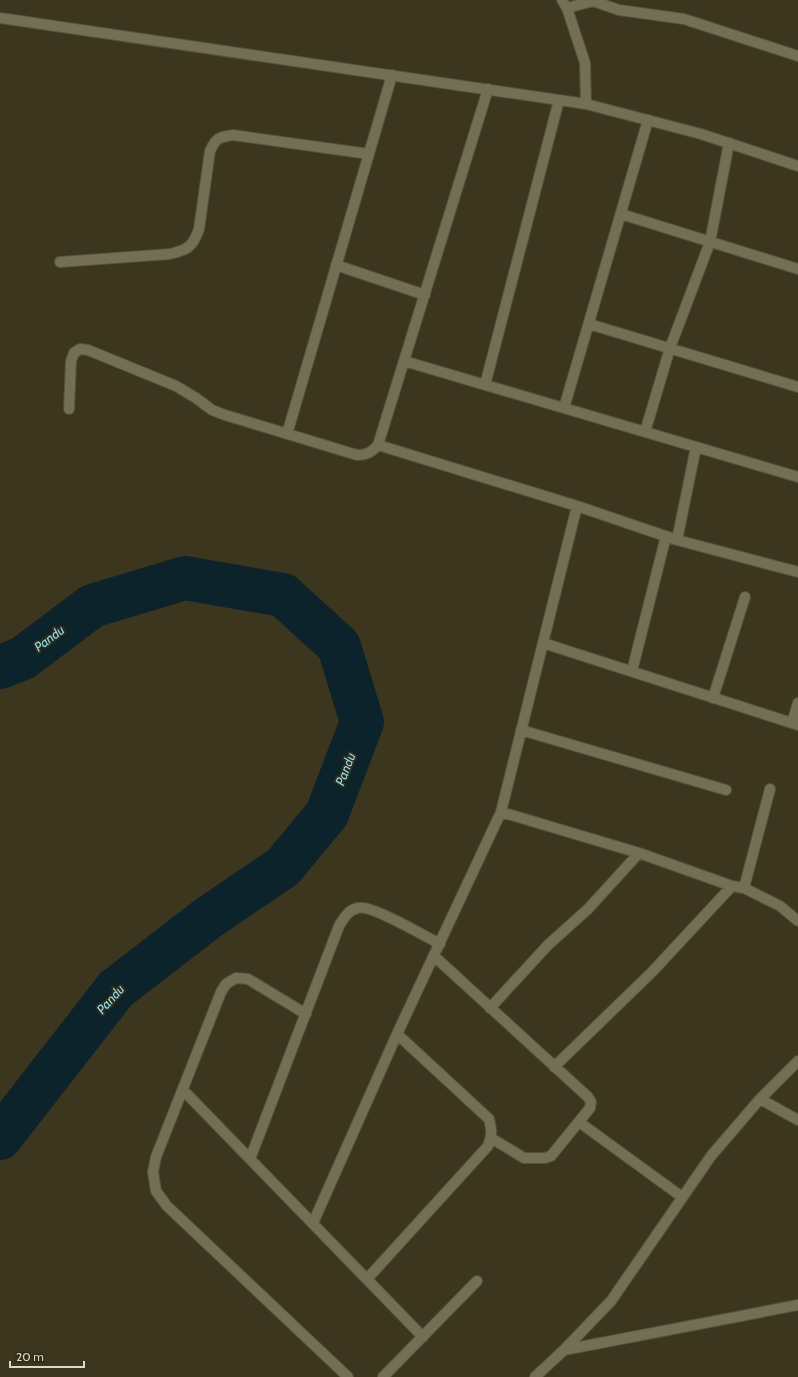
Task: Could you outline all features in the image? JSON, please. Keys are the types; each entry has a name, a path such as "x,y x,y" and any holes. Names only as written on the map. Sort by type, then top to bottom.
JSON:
{"street":[{"path":"586,104 585,63 564,4 594,0 619,10 684,19 798,56"},
{"path":"0,18 586,104 701,134 798,166"},
{"path":"287,434 392,76"},
{"path":"69,409 71,361 74,353 80,349 88,350 176,386 212,410 225,415 357,455 365,455 373,450 378,445 488,89"},
{"path":"485,385 559,100"},
{"path":"564,408 648,120"},
{"path":"60,262 170,254 185,250 195,241 197,235 210,151 215,141 222,136 233,135 369,154"},
{"path":"645,432 670,348 710,242 729,143"},
{"path":"621,214 798,269"},
{"path":"336,265 425,295"},
{"path":"589,324 798,387"},
{"path":"404,361 798,477"},
{"path":"378,445 577,506 677,540 798,572"},
{"path":"677,540 696,447"},
{"path":"313,1223 397,1034 501,812 577,506"},
{"path":"632,671 666,536"},
{"path":"713,698 744,597"},
{"path":"543,643 795,724 798,703"},
{"path":"521,730 726,790"},
{"path":"744,888 770,789"},
{"path":"501,812 639,853 732,886 744,888 780,906 798,921"},
{"path":"490,1008 548,945 588,909 639,853"},
{"path":"554,1067 652,972 732,886"},
{"path":"250,1159 339,926 347,914 359,907 375,910 440,944"},
{"path":"434,956 588,1097 591,1102 590,1108 551,1156 545,1158 524,1158 491,1138"},
{"path":"306,1014 248,979 236,978 226,984 221,992 156,1157 153,1172 156,1191 167,1206 348,1377"},
{"path":"367,1279 488,1146 491,1138 492,1129 489,1119 397,1034"},
{"path":"535,1377 564,1350 612,1300 711,1156 760,1099 798,1061"},
{"path":"183,1090 423,1336"},
{"path":"760,1099 798,1120"},
{"path":"579,1122 682,1197"},
{"path":"383,1377 477,1281"},
{"path":"564,1350 798,1305"}],"waterway":[{"name":"Pandu","path":"0,667 23,658 92,606 185,578 283,595 339,646 362,722 327,814 283,867 208,918 116,989 0,1138"}]}
